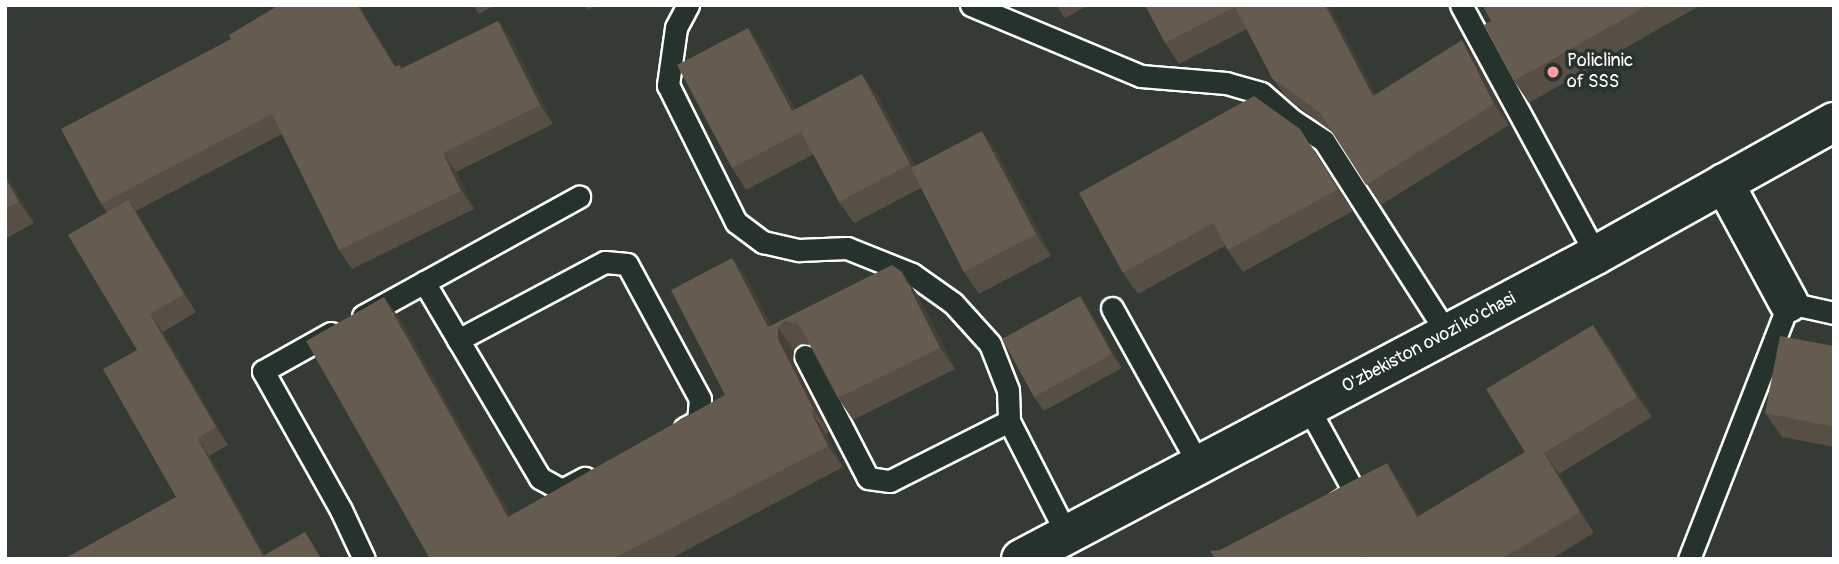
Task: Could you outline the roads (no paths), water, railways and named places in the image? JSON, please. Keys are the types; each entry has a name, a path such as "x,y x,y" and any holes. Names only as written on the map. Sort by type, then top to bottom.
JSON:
{"main road":[{"name":"O'zbekiston ovozi ko'chasi","path":"1021,559 1597,255 1834,122"},
{"path":"1724,183 1790,303"}],"lane":[{"path":"688,5 676,28 668,85 736,222 763,242 799,250 847,248 912,274 953,303 990,344 1008,390 1009,421 1066,535"},
{"path":"971,5 1141,76 1226,83 1261,93 1324,141 1447,333"},
{"path":"1461,5 1597,255"},
{"path":"363,559 341,510 263,371 579,197"},
{"path":"458,340 605,262 627,264 700,399 698,421 661,440"},
{"path":"424,282 540,478 562,489 599,471"},
{"path":"1689,559 1790,303 1834,313"},
{"path":"1112,308 1199,465"},
{"path":"805,356 868,478 890,481 1009,421"},
{"path":"1308,407 1351,486 1349,496 1312,515"}],"place":[{"name":"Policlinic of SSS","path":"1553,72"}]}
